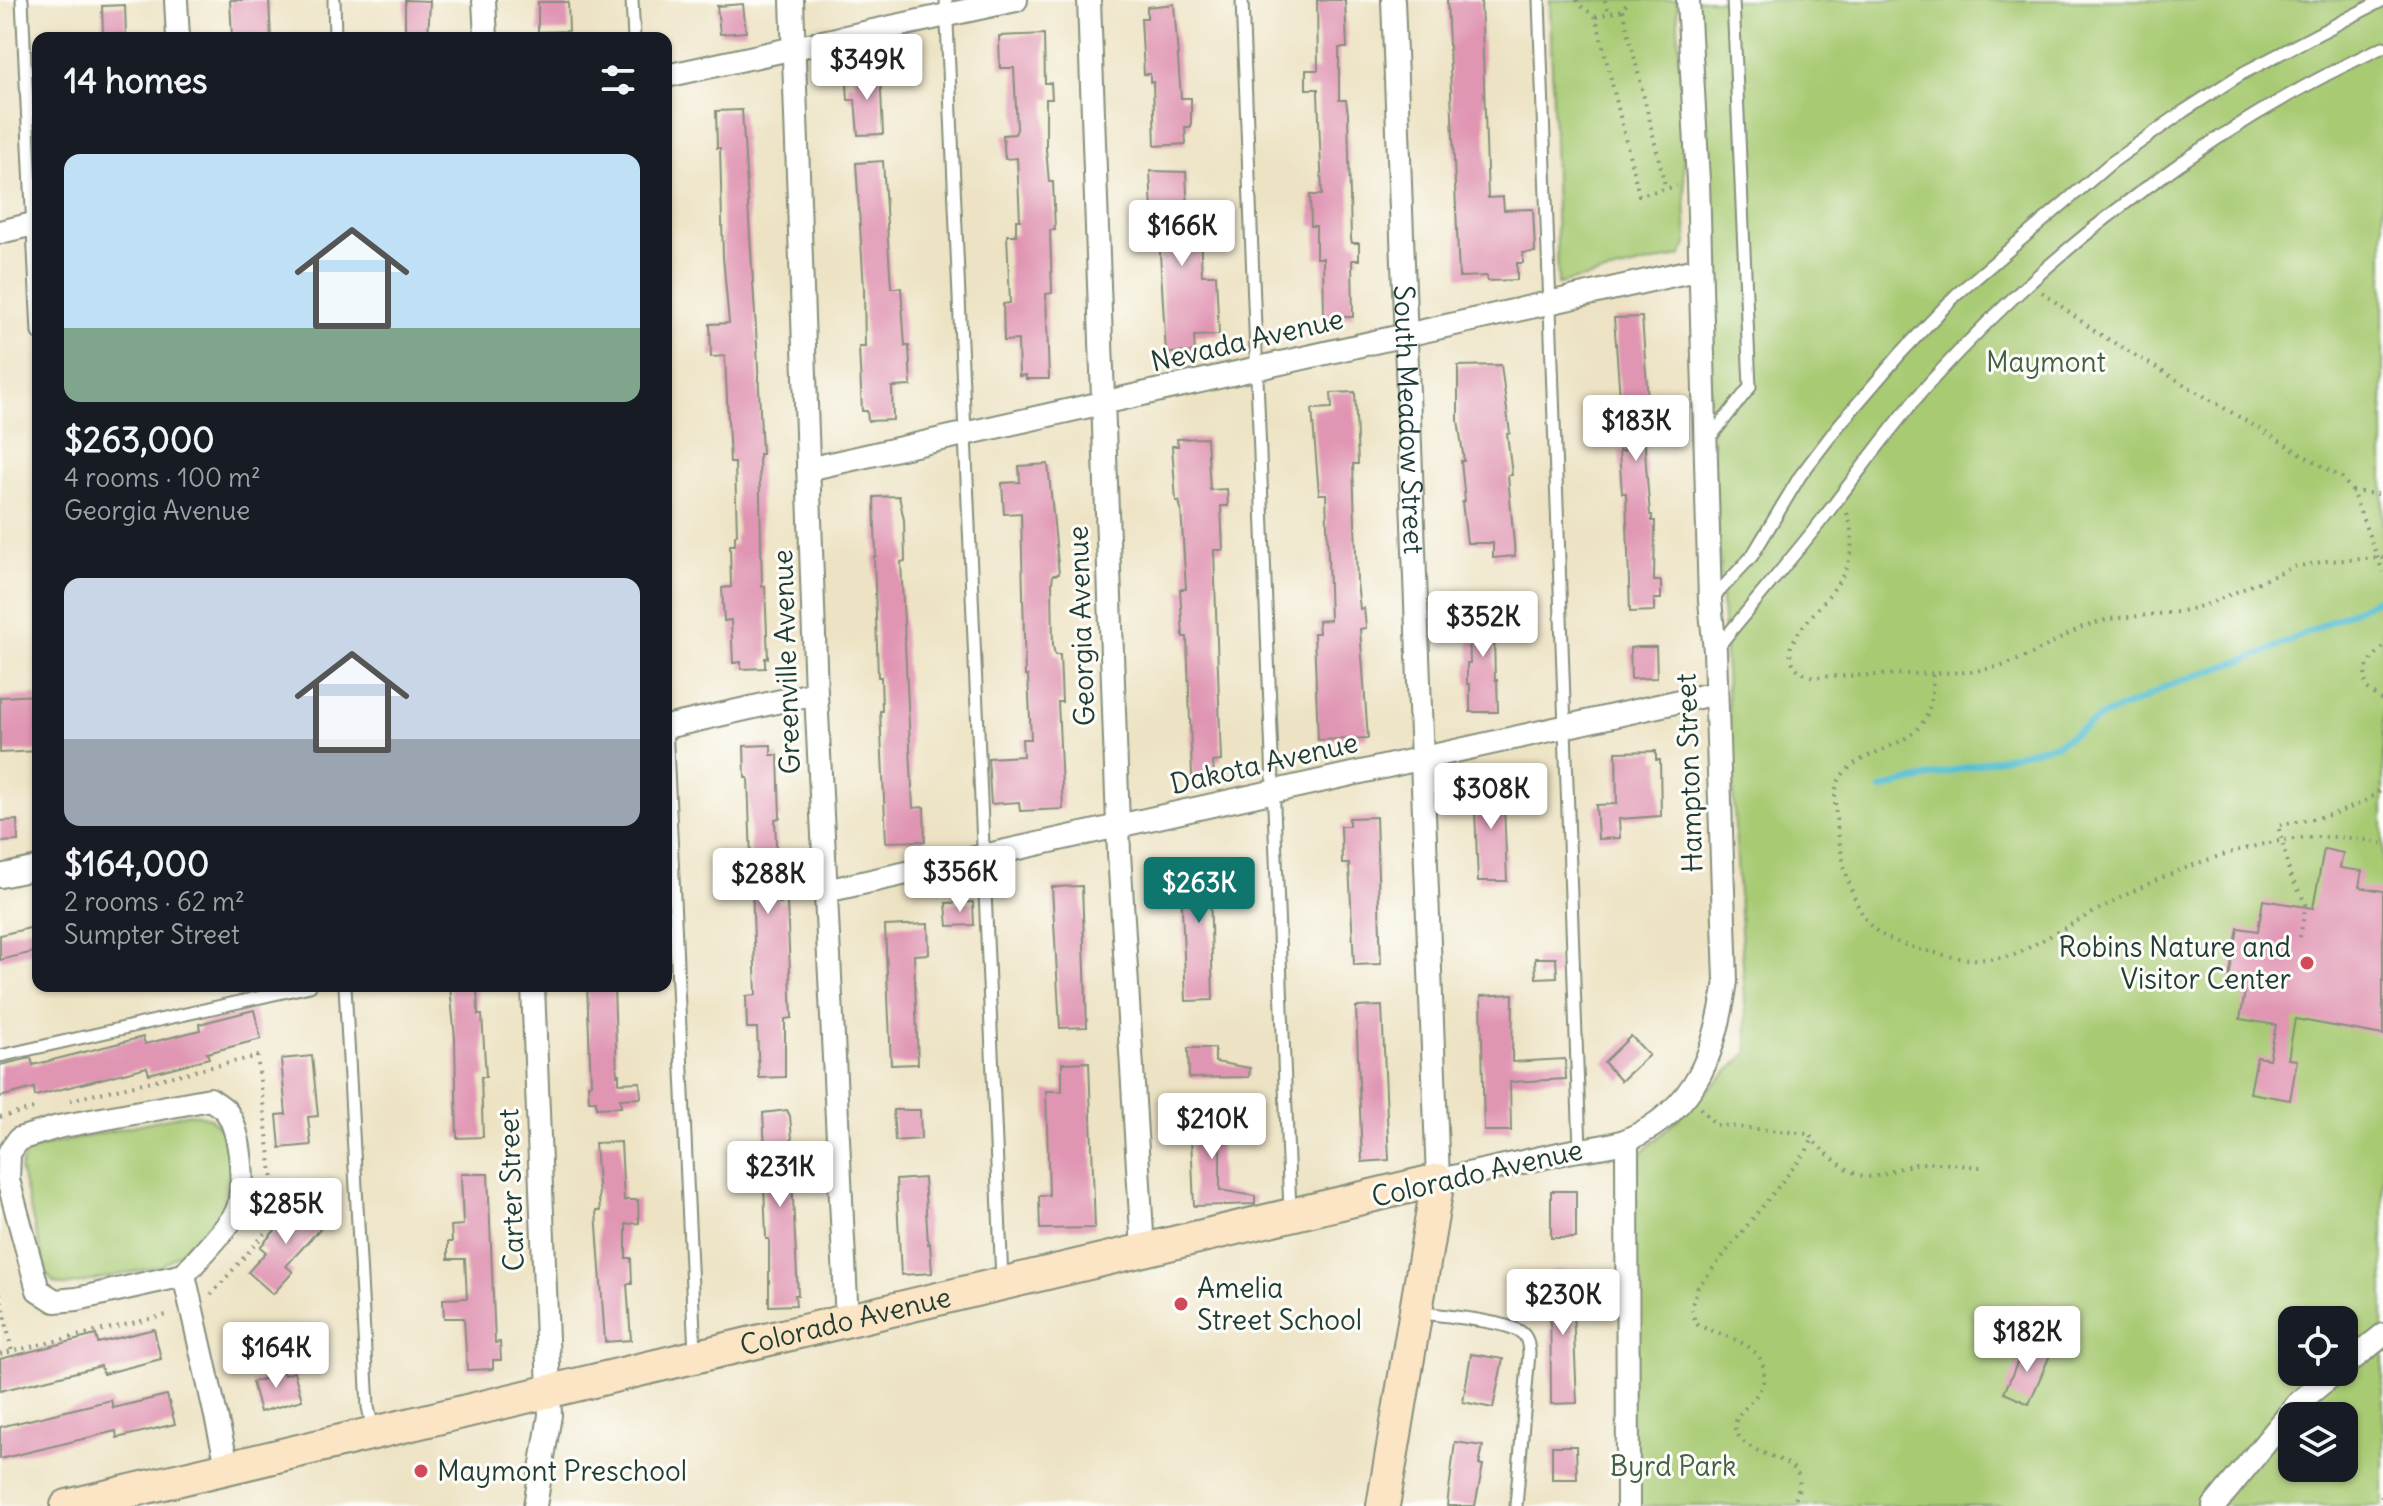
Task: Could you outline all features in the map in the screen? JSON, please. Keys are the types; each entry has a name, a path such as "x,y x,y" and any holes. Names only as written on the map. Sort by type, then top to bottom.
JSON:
{"street":[{"path":"176,0 178,32"},
{"path":"484,0 486,32"},
{"name":"Greenville Avenue","path":"792,0 816,693 847,1321"},
{"path":"672,75 793,50 946,8 1016,0"},
{"name":"Georgia Avenue","path":"1089,0 1118,826 1143,1250"},
{"name":"South Meadow Street","path":"1383,1506 1438,1180 1393,0"},
{"name":"Hampton Street","path":"1627,1141 1655,1125 1685,1097 1707,1061 1720,1027 1726,981 1688,0"},
{"path":"0,232 32,225"},
{"name":"Nevada Avenue","path":"808,469 1700,269"},
{"path":"672,725 816,693"},
{"name":"Dakota Avenue","path":"826,891 1716,693"},
{"path":"0,876 32,869"},
{"name":"Carter Street","path":"533,992 550,1420 535,1506"},
{"path":"210,1099 226,1110 241,1161 241,1189 236,1212 184,1275 77,1299 55,1301 38,1290 8,1180 9,1153 19,1139 58,1127 174,1104 210,1099"},
{"path":"1627,1141 1628,1506"},
{"name":"Colorado Avenue","path":"67,1506 1438,1180 1627,1141"},
{"path":"184,1275 228,1469"},
{"path":"2358,1355 2383,1335"},
{"path":"2214,1506 2299,1402 2319,1386"}],"lane":[{"path":"22,0 32,172"},
{"path":"334,0 335,32"},
{"path":"632,0 634,32"},
{"path":"1242,0 1290,1216"},
{"path":"1539,0 1580,1149"},
{"path":"1705,443 1750,387 1733,0"},
{"path":"1710,601 1752,556 1800,476 1839,425 1956,295 2111,163 2184,111 2243,73 2383,0"},
{"path":"946,8 1002,1284"},
{"path":"1715,651 1933,379 2030,284 2092,231 2178,165 2260,112 2383,47"},
{"path":"672,857 695,1358"},
{"path":"0,1056 283,992"},
{"path":"345,992 368,1407 374,1435"},
{"path":"1415,1312 1504,1326 1520,1331 1527,1340 1529,1353 1516,1506"}],"path":[{"path":"1577,0 1596,17 1639,195 1666,189 1623,10"},
{"path":"1605,0 1609,14"},
{"path":"1596,17 1623,10 1629,0"},
{"path":"2030,284 2096,332 2342,478 2352,491 2383,572"},
{"path":"2352,491 2383,495"},
{"path":"1841,496 1852,540 1849,563 1791,645 1791,661 1803,674 1813,677 1933,675 2002,666 2082,627 2109,619 2178,612 2206,605 2294,567 2327,561 2380,559"},
{"path":"2383,647 2369,661 2364,675 2367,688 2383,701"},
{"path":"1933,675 1930,705 1922,724 1910,736 1857,762 1844,774 1836,789 1841,849 1858,908 1874,928 1893,941 1966,961 2015,955 2116,900 2226,855 2281,840 2331,835 2383,844"},
{"path":"2300,937 2306,904 2290,875 2278,825 2342,810 2372,799 2383,788"},
{"path":"61,1102 260,1055 278,1220"},
{"path":"0,1117 45,1106"},
{"path":"1699,1108 1716,1125 1810,1134 1812,1140 1855,1175 1869,1178 1928,1163 1982,1167"},
{"path":"1792,1506 1799,1483 1797,1473 1776,1457 1747,1444 1739,1438 1735,1428 1736,1419 1760,1392 1764,1379 1759,1356 1751,1348 1696,1324 1691,1308 1692,1299 1707,1273 1806,1152 1812,1140"},
{"path":"211,1295 295,1199"},
{"path":"0,1293 12,1352"},
{"path":"0,1354 177,1313"},
{"path":"2380,1506 2383,1492"}],"green space":[{"path":"1550,0 1677,0 1687,245 1680,256 1558,284"},
{"name":"Maymont","path":"1687,0 2383,0 2383,1506 1631,1506 1628,1166 1748,1052"},
{"path":"190,1113 210,1118 222,1131 230,1155 229,1188 223,1209 186,1249 161,1266 66,1286 54,1283 46,1273 20,1169 25,1154 40,1147"}],"building":[{"path":"230,0 269,0 271,32 232,32"},
{"path":"405,0 430,1 428,32 405,32"},
{"path":"1317,0 1345,0 1347,48 1339,48 1339,100 1346,100 1348,114 1351,239 1352,243 1359,243 1359,260 1352,260 1353,317 1324,317 1323,258 1316,258 1316,226 1311,226 1310,195 1322,195 1318,89 1306,89 1306,70 1318,70"},
{"path":"1447,0 1481,0 1488,198 1503,197 1504,210 1533,209 1535,252 1523,253 1523,263 1517,263 1517,280 1487,281 1487,276 1459,277"},
{"path":"538,2 568,2 569,31 538,32"},
{"path":"743,4 746,32 720,34 717,6"},
{"path":"1174,4 1181,98 1191,98 1191,127 1185,127 1186,144 1155,146 1153,82 1150,82 1150,74 1144,74 1141,18 1147,18 1147,7"},
{"path":"125,5 126,32 103,32 102,6"},
{"path":"1044,34 1045,83 1051,83 1052,99 1046,99 1046,149 1049,182 1053,182 1055,230 1050,230 1052,293 1046,294 1049,379 1026,379 1026,375 1019,376 1018,340 1004,341 1003,304 1010,303 1007,235 1016,235 1016,220 1020,220 1017,158 1005,159 1003,135 1015,134 1017,129 1014,68 1000,68 999,36"},
{"path":"880,70 883,134 858,135 855,100 848,100 847,84 855,83 854,72"},
{"path":"742,110 757,345 762,454 759,454 762,586 765,586 768,658 765,658 765,668 741,669 741,662 733,663 731,620 724,621 722,588 731,587 730,545 735,545 737,535 735,463 730,463 725,356 711,357 710,324 729,323 716,111"},
{"path":"883,161 891,288 901,288 911,386 892,387 893,420 868,421 867,411 862,411 859,347 865,347 856,163"},
{"path":"1150,171 1186,172 1189,235 1200,235 1202,275 1216,275 1219,335 1194,336 1195,352 1166,353 1158,220 1157,212 1152,212"},
{"path":"1642,317 1650,428 1644,428 1646,465 1650,515 1655,521 1654,581 1661,581 1661,599 1654,599 1654,611 1630,612 1626,493 1622,493 1619,451 1624,451 1614,318"},
{"path":"1501,365 1510,433 1507,434 1512,475 1508,475 1515,556 1493,558 1493,543 1467,543 1462,502 1465,501 1461,461 1464,461 1458,420 1458,366"},
{"path":"1355,392 1358,464 1353,464 1357,582 1366,628 1360,629 1368,738 1318,740 1314,633 1319,633 1318,621 1330,620 1326,494 1319,494 1312,409 1332,408 1331,393"},
{"path":"1207,438 1210,490 1227,489 1228,506 1221,506 1223,550 1214,550 1221,761 1213,762 1214,774 1192,776 1187,637 1183,637 1180,589 1186,589 1181,509 1179,501 1176,501 1172,446 1178,446 1177,439"},
{"path":"1048,464 1059,574 1053,575 1052,583 1053,646 1055,655 1060,655 1062,702 1058,702 1063,809 1020,811 1019,802 991,804 988,758 1023,756 1022,739 1031,739 1028,676 1025,676 1021,513 1004,514 1002,483 1020,482 1019,466"},
{"path":"899,496 904,520 905,561 901,562 913,808 924,807 925,841 886,842 874,497"},
{"path":"1496,606 1498,637 1494,637 1498,712 1470,712 1470,684 1467,684 1467,663 1470,663 1468,607"},
{"path":"1656,647 1657,678 1631,679 1630,648"},
{"path":"32,695 32,751 0,753 0,697"},
{"path":"771,745 771,755 778,755 780,818 775,819 777,869 779,903 787,902 792,1018 785,1019 785,1077 759,1078 757,1028 747,1028 746,996 756,995 748,778 745,778 744,746"},
{"path":"1656,751 1656,760 1660,760 1661,816 1619,819 1620,838 1598,839 1596,805 1617,804 1616,752"},
{"path":"1503,779 1507,881 1478,881 1474,788 1478,788 1478,780"},
{"path":"1376,817 1381,964 1354,965 1349,864 1342,864 1341,826 1349,826 1349,818"},
{"path":"17,820 18,841 0,842 0,821"},
{"name":"Robins Nature and Visitor Center","path":"2324,849 2343,853 2340,868 2362,871 2359,887 2383,891 2383,1035 2295,1019 2288,1059 2297,1060 2290,1100 2250,1093 2257,1057 2269,1059 2276,1025 2240,1019 2245,992 2227,989 2238,928 2258,931 2263,900 2313,908"},
{"path":"1207,861 1211,867 1228,866 1228,888 1210,888 1213,1000 1186,1001 1180,862"},
{"path":"1082,886 1087,1027 1060,1028 1052,887"},
{"path":"973,902 974,925 948,926 946,903"},
{"path":"928,924 929,954 914,955 918,1064 891,1065 885,926"},
{"path":"32,927 32,952 0,960 0,935"},
{"path":"1535,958 1556,958 1557,977 1536,978"},
{"path":"451,992 477,992 478,1015 482,1015 486,1077 481,1077 483,1137 457,1138"},
{"path":"587,992 614,992 619,1083 640,1082 641,1098 620,1099 621,1107 596,1108 596,1101 589,1101 588,1084 591,1084"},
{"path":"1513,994 1512,1062 1565,1059 1566,1079 1510,1082 1511,1131 1484,1131 1481,996"},
{"path":"1382,1006 1389,1160 1362,1162 1356,1007"},
{"path":"254,1010 261,1039 207,1053 209,1058 149,1074 147,1067 35,1096 34,1088 0,1097 0,1065 31,1058 33,1065 143,1037 145,1044 200,1030 199,1024"},
{"path":"1631,1036 1649,1055 1621,1081 1604,1062"},
{"path":"1188,1048 1215,1048 1215,1062 1250,1068 1249,1077 1189,1078"},
{"path":"312,1056 318,1116 308,1117 311,1145 280,1148 277,1115 286,1114 281,1059"},
{"path":"1089,1062 1095,1228 1040,1229 1039,1196 1049,1195 1046,1091 1062,1091 1062,1063"},
{"path":"787,1110 792,1139 798,1295 795,1295 796,1305 769,1306 769,1239 766,1239 764,1184 760,1184 760,1167 766,1167 763,1113"},
{"path":"893,1110 920,1110 921,1139 895,1141"},
{"path":"1218,1113 1218,1121 1235,1120 1236,1141 1220,1143 1220,1190 1255,1196 1255,1204 1194,1206 1190,1114"},
{"path":"621,1142 624,1200 638,1200 639,1223 626,1224 626,1258 631,1258 632,1284 627,1284 631,1340 605,1342 596,1211 600,1211 595,1143"},
{"path":"461,1174 488,1174 495,1343 500,1342 501,1360 493,1360 493,1369 467,1370 464,1318 444,1318 443,1299 467,1298 465,1259 448,1259 448,1242 452,1242 451,1226 463,1225"},
{"path":"924,1178 932,1273 901,1275 896,1180"},
{"path":"1551,1191 1576,1191 1576,1238 1551,1238"},
{"path":"303,1199 327,1221 286,1266 293,1272 273,1294 248,1272 266,1252 260,1247"},
{"path":"1575,1270 1576,1309 1573,1309 1577,1403 1551,1404 1550,1271"},
{"path":"154,1329 161,1359 103,1374 101,1366 0,1391 0,1359 96,1335 98,1343"},
{"path":"2025,1345 2050,1355 2029,1404 2004,1393"},
{"path":"1471,1354 1503,1359 1493,1408 1463,1402"},
{"path":"281,1366 284,1375 294,1372 302,1400 260,1412 252,1382 267,1378 264,1370"},
{"path":"167,1395 175,1424 117,1438 116,1431 0,1459 0,1427 111,1400 113,1408"},
{"path":"1455,1442 1483,1446 1479,1465 1483,1465 1475,1506 1447,1506"},
{"path":"1552,1446 1576,1446 1577,1479 1552,1479"}],"waterway":[{"path":"1881,789 2057,744 2104,715 2144,699 2166,686 2261,654 2383,597"}],"place":[{"name":"Robins Nature and Visitor Center","path":"2307,963"},
{"name":"Amelia Street School","path":"1181,1304"},
{"name":"Maymont Preschool","path":"421,1471"}],"park label":[{"name":"Byrd Park","path":"1673,1466"}]}
